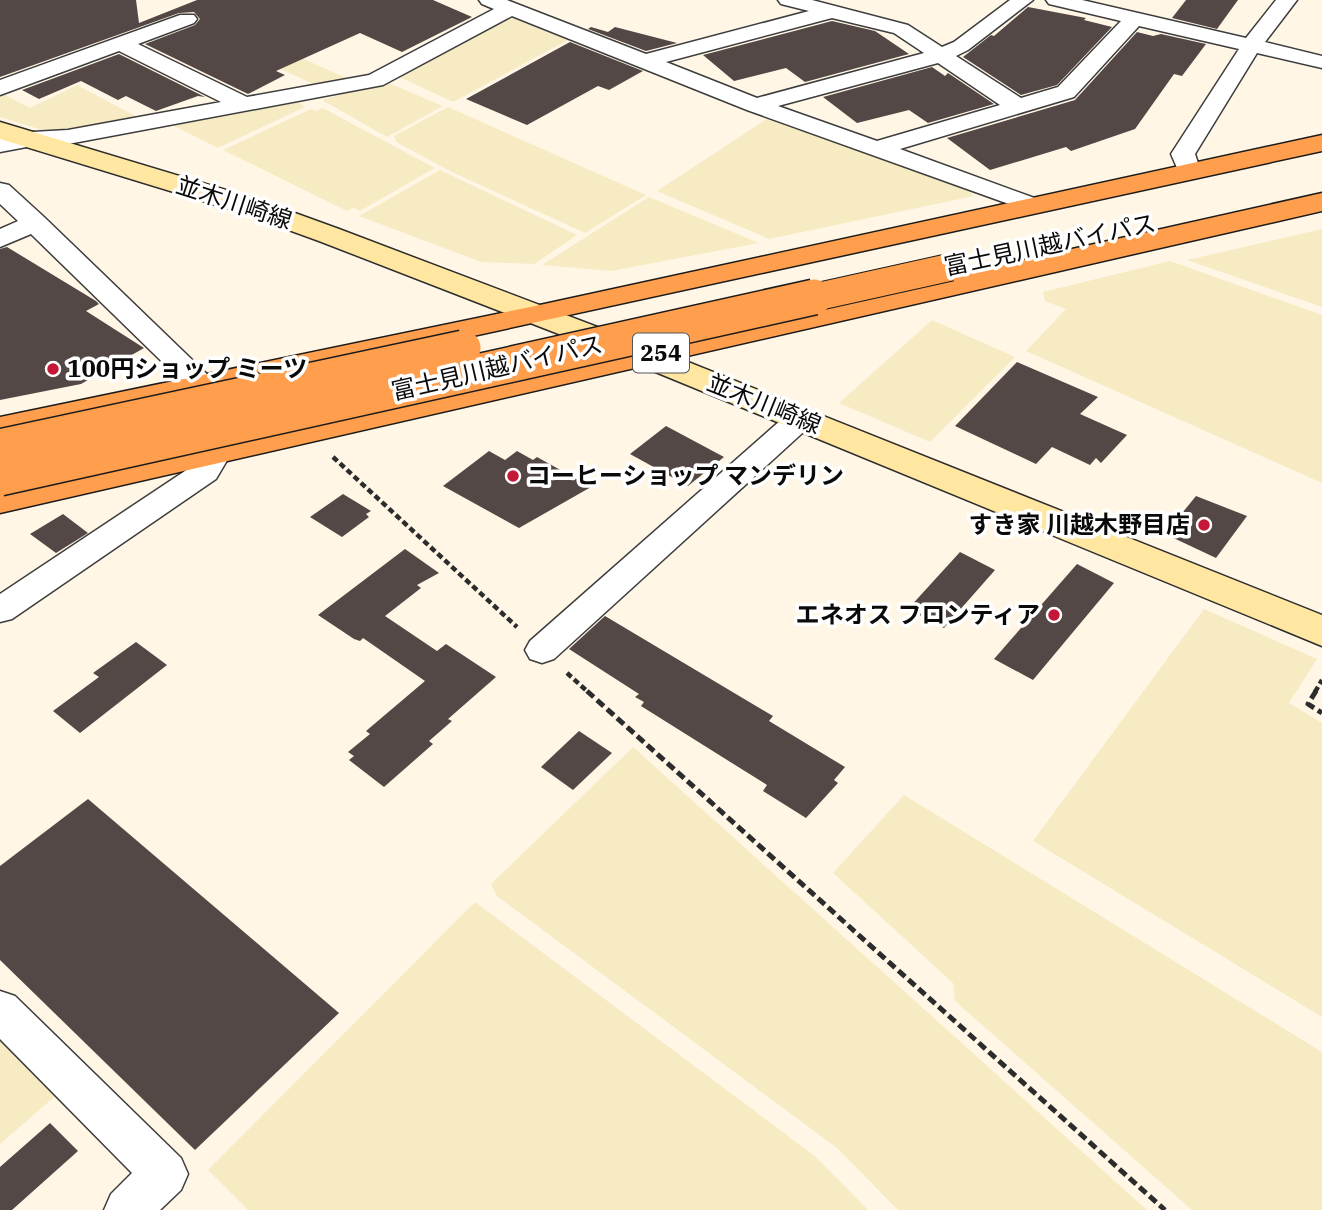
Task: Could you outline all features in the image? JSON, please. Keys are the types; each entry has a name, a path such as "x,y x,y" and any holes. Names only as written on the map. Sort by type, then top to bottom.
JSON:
{"highway":[{"path":"0,428 535,315 1322,143"},
{"name":"富士見川越バイパス","path":"0,447 1322,163"},
{"name":"富士見川越バイパス","path":"0,478 1322,185"},
{"name":"254","path":"0,501 647,357 1322,202"}],"main road":[{"name":"並木川崎線","path":"0,130 249,206 647,357 1322,631"}],"street":[{"path":"489,0 521,7 755,105 880,148 1031,205"},
{"path":"788,0 901,29 1019,107"},
{"path":"755,105 939,56 961,46 1023,0"},
{"path":"1056,0 1322,62"},
{"path":"1189,172 1183,154 1252,45 1287,0"},
{"path":"0,145 32,139 68,137 375,80 521,7"},
{"path":"646,61 833,12"},
{"path":"880,148 1066,92 1135,18"},
{"path":"0,88 187,19"},
{"path":"120,44 242,103"},
{"path":"0,190 201,384"},
{"path":"0,239 35,222"},
{"path":"542,650 800,419"},
{"path":"0,610 205,472 217,452"},
{"path":"0,1010 165,1174 127,1210"}],"path":[{"path":"307,433 542,650 1166,1210"},
{"path":"1322,680 1308,704 1322,713"}],"shaded area":[{"path":"507,16 568,40 453,102 395,75"},
{"path":"206,35 263,41 351,80 320,87"},
{"path":"386,82 443,106 387,137 322,100"},
{"path":"77,85 139,118 55,134 0,117 0,95 3,94 30,108"},
{"path":"299,102 305,107 218,148 174,126 176,123"},
{"path":"448,107 646,195 585,233 452,172 396,142 394,136"},
{"path":"323,108 435,168 360,211 354,208 347,211 223,150 311,109 316,111"},
{"path":"768,118 964,188 974,196 769,239 657,191"},
{"path":"440,170 577,235 534,264 481,262 359,216"},
{"path":"649,197 759,243 611,271 542,265"},
{"path":"1322,229 1322,307 1187,260"},
{"path":"1170,261 1322,315 1322,483 1026,351 1066,309 1045,301 1043,292"},
{"path":"932,320 1015,357 930,442 839,403"},
{"path":"1204,609 1317,659 1289,703 1322,723 1322,1017 1033,841"},
{"path":"633,747 1147,1210 898,1210 837,1148 497,896 491,884"},
{"path":"904,795 1322,1052 1322,1210 1192,1210 955,1001 953,983 833,873"},
{"path":"475,902 816,1157 868,1210 248,1210 208,1170"},
{"path":"0,1033 60,1092 0,1144"}],"building":[{"path":"0,0 136,0 139,23 197,0 433,0 472,17 402,52 360,33 276,71 285,75 248,94 145,44 195,25 200,19 194,12 179,13 0,77"},
{"path":"1186,0 1238,0 1217,29 1172,18"},
{"path":"1028,7 1086,18 1084,20 1112,27 1057,85 1021,95 963,57 991,35 994,36"},
{"path":"832,21 875,31 909,54 805,82 786,68 734,81 703,55"},
{"path":"591,27 608,32 615,27 677,43 646,51 588,29"},
{"path":"1137,32 1153,36 1161,34 1206,44 1182,76 1174,74 1135,129 1071,151 1066,147 990,170 947,138 1075,100"},
{"path":"570,42 643,71 609,90 598,86 527,125 466,99"},
{"path":"119,54 205,97 198,96 156,111 126,96 118,100 81,81 39,99 22,90"},
{"path":"932,67 945,76 948,73 994,104 928,123 909,110 857,123 823,97"},
{"path":"7,247 96,301 99,304 86,311 144,348 81,384 0,400 0,249"},
{"path":"1017,362 1098,397 1080,414 1127,435 1101,463 1096,458 1090,465 1052,447 1036,464 955,426"},
{"path":"666,426 724,457 688,486 630,454"},
{"path":"489,451 505,460 517,451 533,460 537,457 591,487 519,528 443,486"},
{"path":"343,494 371,511 366,514 369,517 342,537 310,517"},
{"path":"1196,496 1247,516 1216,558 1165,534"},
{"path":"63,514 88,533 56,553 30,534"},
{"path":"405,549 439,573 417,585 421,588 385,616 437,651 446,644 496,677 448,719 452,721 429,741 433,744 384,787 349,760 354,756 348,752 370,734 366,731 425,681 363,638 360,641 354,639 318,615"},
{"path":"960,552 995,570 944,628 908,609"},
{"path":"1077,564 1114,583 1033,680 994,659"},
{"path":"605,616 773,716 769,721 845,767 834,780 838,783 806,818 763,791 767,785 641,706 644,702 635,697 639,694 569,649"},
{"path":"136,642 167,665 80,733 53,711 99,677 93,673"},
{"path":"579,731 612,753 573,790 541,767"},
{"path":"88,799 339,1013 195,1150 0,960 0,866"},
{"path":"50,1123 78,1151 12,1210 0,1210 0,1167"}],"place":[{"name":"100円ショップ ミーツ","path":"53,369"},
{"name":"コーヒーショップ マンデリン","path":"513,476"},
{"name":"すき家 川越木野目店","path":"1204,525"},
{"name":"エネオス フロンティア","path":"1054,615"}]}
